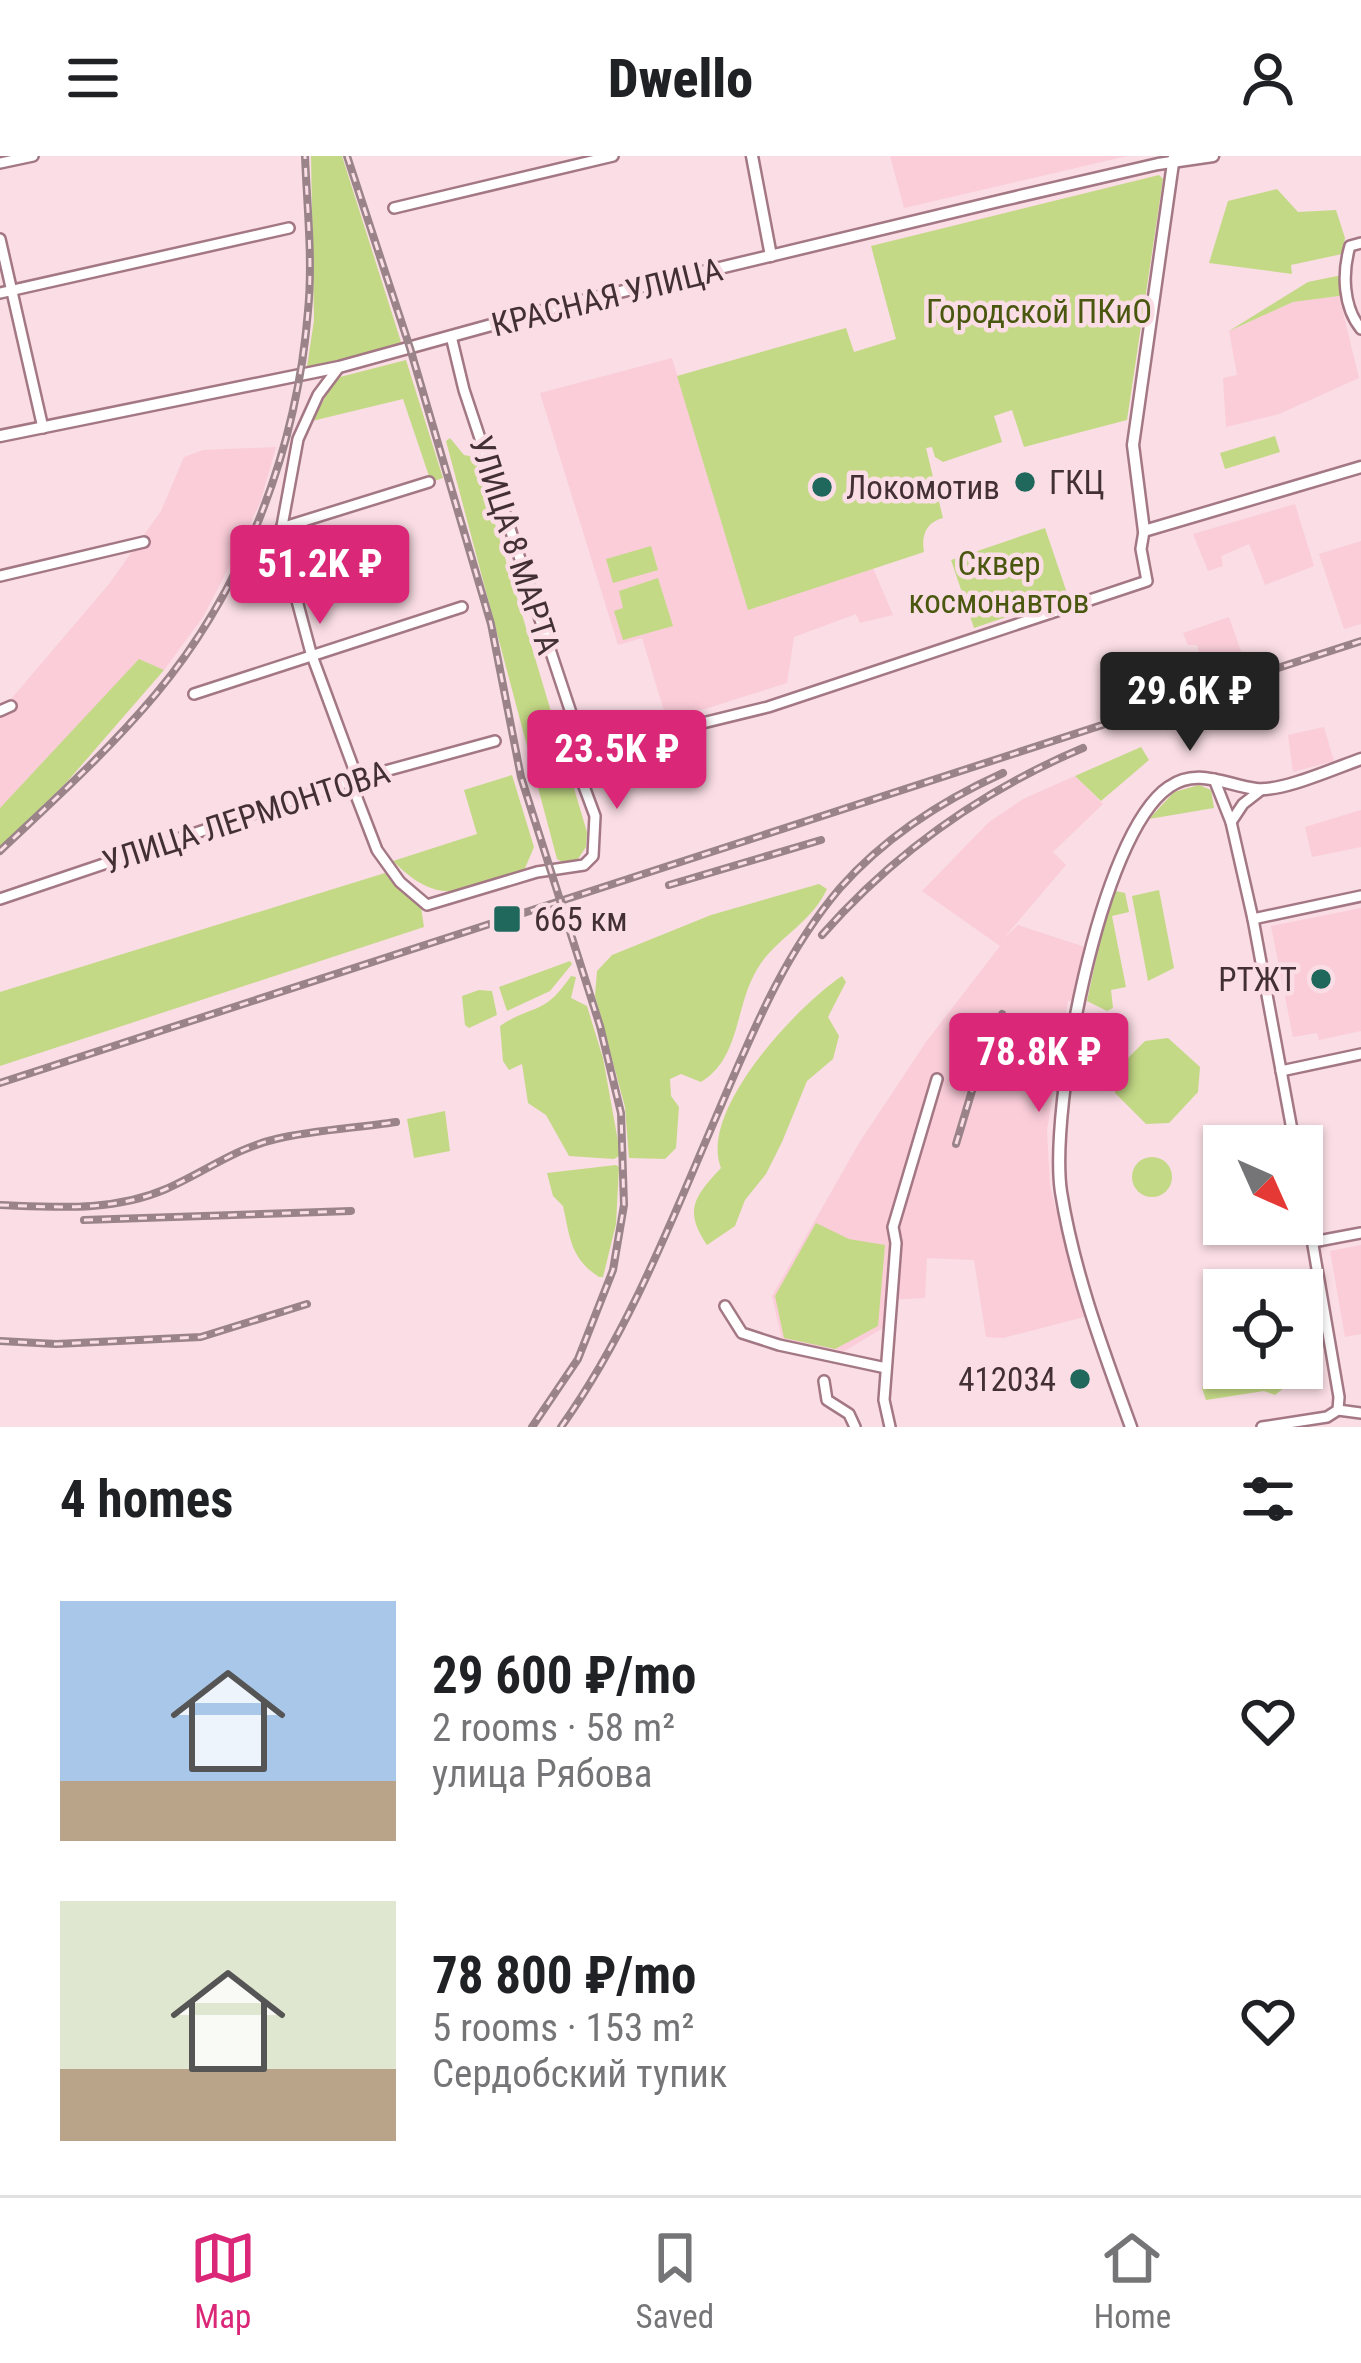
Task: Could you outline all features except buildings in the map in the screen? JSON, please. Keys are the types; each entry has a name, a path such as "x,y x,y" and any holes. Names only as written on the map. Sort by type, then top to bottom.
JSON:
{"street":[{"path":"0,163 33,156"},
{"path":"394,208 614,156"},
{"path":"752,156 771,256"},
{"name":"КРАСНАЯ УЛИЦА","path":"0,436 339,367 771,256 1174,160 1214,156"},
{"path":"584,752 768,707 1147,581 1132,445 1174,160"},
{"path":"6,291 289,228"},
{"path":"0,239 6,291 43,428"},
{"path":"1361,243 1350,246 1345,280 1348,304 1361,329"},
{"name":"УЛИЦА 8 МАРТА","path":"356,779 357,798 377,850 400,882 427,905 538,872 584,865 593,856 596,816 575,762 584,752 464,390 451,336"},
{"path":"339,367 298,439 280,537 311,653 356,779"},
{"path":"1144,531 1361,467"},
{"path":"281,528 429,482"},
{"path":"0,576 144,542"},
{"path":"194,694 462,607"},
{"name":"УЛИЦА ЛЕРМОНТОВА","path":"0,899 356,779 495,741"},
{"path":"1231,822 1261,790 1361,760"},
{"path":"1131,1427 1085,1300 1060,1187 1064,1093 1095,935 1116,866 1147,810 1178,781 1197,776 1261,790"},
{"path":"1214,778 1231,822 1253,919 1291,1125"},
{"path":"1253,919 1361,896"},
{"path":"1281,1071 1361,1054"},
{"path":"890,1427 884,1400 896,1244 893,1227 937,1079"},
{"path":"1323,1240 1361,1233"},
{"path":"1314,1245 1340,1397 1338,1410"},
{"path":"725,1306 742,1333 886,1368"},
{"path":"824,1381 827,1400 849,1414 855,1427"},
{"path":"1262,1427 1327,1417 1338,1410 1357,1413 1355,1427"}],"shaded area":[{"path":"890,156 1127,156 904,208"},
{"path":"1339,296 1359,378 1279,414 1226,427 1223,378 1237,375 1229,331 1293,302"},
{"path":"672,358 748,609 873,568 893,615 860,623 856,614 794,637 787,683 667,721 642,638 618,645 540,393"},
{"path":"276,447 260,503 231,563 203,617 164,670 139,660 0,808 0,712 109,584 161,511 184,457 203,450"},
{"path":"1295,504 1314,566 1265,585 1249,544 1221,556 1223,566 1208,571 1193,534"},
{"path":"1361,541 1361,624 1344,629 1319,554"},
{"path":"1229,617 1245,663 1206,675 1197,645 1188,645 1183,633"},
{"path":"1324,727 1334,761 1293,772 1288,735"},
{"path":"1075,776 1103,804 1053,852 1066,865 1003,939 1018,925 1088,948 1076,1001 1068,1001 1047,1130 1050,1186 1084,1317 1003,1338 986,1337 974,1260 927,1258 925,1298 885,1300 883,1328 843,1352 782,1340 772,1296 859,1143 926,1042 1000,946 922,891 989,822 1023,799"},
{"path":"1361,810 1361,847 1312,857 1305,827"},
{"name":"РТЖТ","path":"1361,908 1361,1031 1319,1040 1317,1033 1293,1037 1271,926"},
{"path":"1361,1245 1361,1334 1345,1337 1330,1251"}],"green space":[{"path":"311,156 342,156 402,345 307,367 314,320"},
{"name":"Городской ПКиО","path":"1159,175 1163,179 1127,420 1024,447 1012,410 994,416 1002,442 943,462 932,447 926,448 943,518 926,530 924,552 748,610 677,376 846,328 854,352 896,339 871,246"},
{"path":"1277,189 1298,212 1336,210 1345,238 1342,254 1291,265 1292,274 1209,263 1228,201"},
{"path":"1342,278 1339,296 1293,302 1229,331 1308,282"},
{"path":"406,360 443,478 431,482 403,399 312,421 336,378"},
{"path":"1275,436 1280,452 1225,469 1220,453"},
{"path":"450,438 464,455 475,457 587,832 586,847 576,862 557,859 446,441"},
{"name":"Сквер космонавтов","path":"1045,528 1068,596 974,628 951,560"},
{"path":"651,546 658,570 613,583 606,559"},
{"path":"658,578 673,626 623,640 614,611 623,608 619,591"},
{"path":"139,659 164,670 66,783 0,847 0,808"},
{"path":"1141,747 1149,760 1101,801 1075,776"},
{"path":"512,775 534,847 523,873 469,889 440,890 425,886 393,861 477,834 464,790"},
{"path":"1199,785 1211,790 1214,808 1149,819 1174,792"},
{"path":"385,873 421,907 424,927 0,1066 0,992"},
{"path":"819,884 827,889 820,902 754,975 723,1061 701,1082 681,1074 670,1079 671,1096 679,1107 676,1148 665,1159 629,1158 625,1107 595,996 597,971 612,955 711,915"},
{"path":"1111,890 1125,893 1129,912 1112,916 1126,987 1111,990 1113,1008 1107,1011 1087,1001"},
{"path":"1159,890 1174,968 1148,981 1132,896"},
{"path":"570,961 550,991 507,1011 499,987"},
{"path":"571,976 576,977 571,998 587,1006 603,1058 619,1147 614,1159 569,1156 546,1115 528,1103 522,1064 509,1070 503,1061 500,1026 545,1004"},
{"path":"842,976 846,982 828,1017 839,1036 833,1059 807,1081 782,1142 766,1174 745,1200 735,1226 707,1245 695,1222 695,1204 721,1168 718,1145 737,1090 778,1035"},
{"path":"492,991 497,1015 469,1028 462,996"},
{"path":"1168,1038 1200,1067 1198,1092 1169,1123 1146,1124 1115,1093 1116,1070 1145,1041"},
{"path":"445,1111 450,1151 414,1158 407,1119"},
{"path":"1152,1157 1166,1163 1172,1177 1166,1191 1152,1197 1138,1191 1132,1177 1138,1163"},
{"path":"616,1165 616,1224 603,1277 599,1277 577,1254 547,1173"},
{"path":"816,1223 849,1239 885,1245 878,1326 835,1349 784,1338 775,1296"},
{"path":"1202,1388 1282,1389 1275,1395 1264,1391 1206,1400"}],"railway":[{"path":"0,851 155,695 187,654 240,563 278,465 302,363 310,272 305,156"},
{"path":"347,156 410,348 491,624 521,777 600,1026 621,1113 624,1205 613,1270 578,1359 532,1427"},
{"path":"0,1083 1361,641"},
{"path":"822,935 879,877 942,826 1009,784 1083,748"},
{"path":"561,1427 629,1313 757,1022 802,939 840,888 876,852 936,808 1003,773"},
{"path":"669,885 821,840"},
{"path":"956,1144 980,1064 1002,1014"},
{"path":"0,1205 84,1206 126,1201 166,1189 261,1143 396,1122"},
{"path":"84,1220 351,1211"},
{"path":"0,1341 56,1344 201,1337 307,1304"}],"place":[{"name":"ГКЦ","path":"1025,482"},
{"name":"Локомотив","path":"822,487"},
{"name":"665 км","path":"507,919"},
{"name":"РТЖТ","path":"1321,979"},
{"name":"412034","path":"1080,1379"}]}
